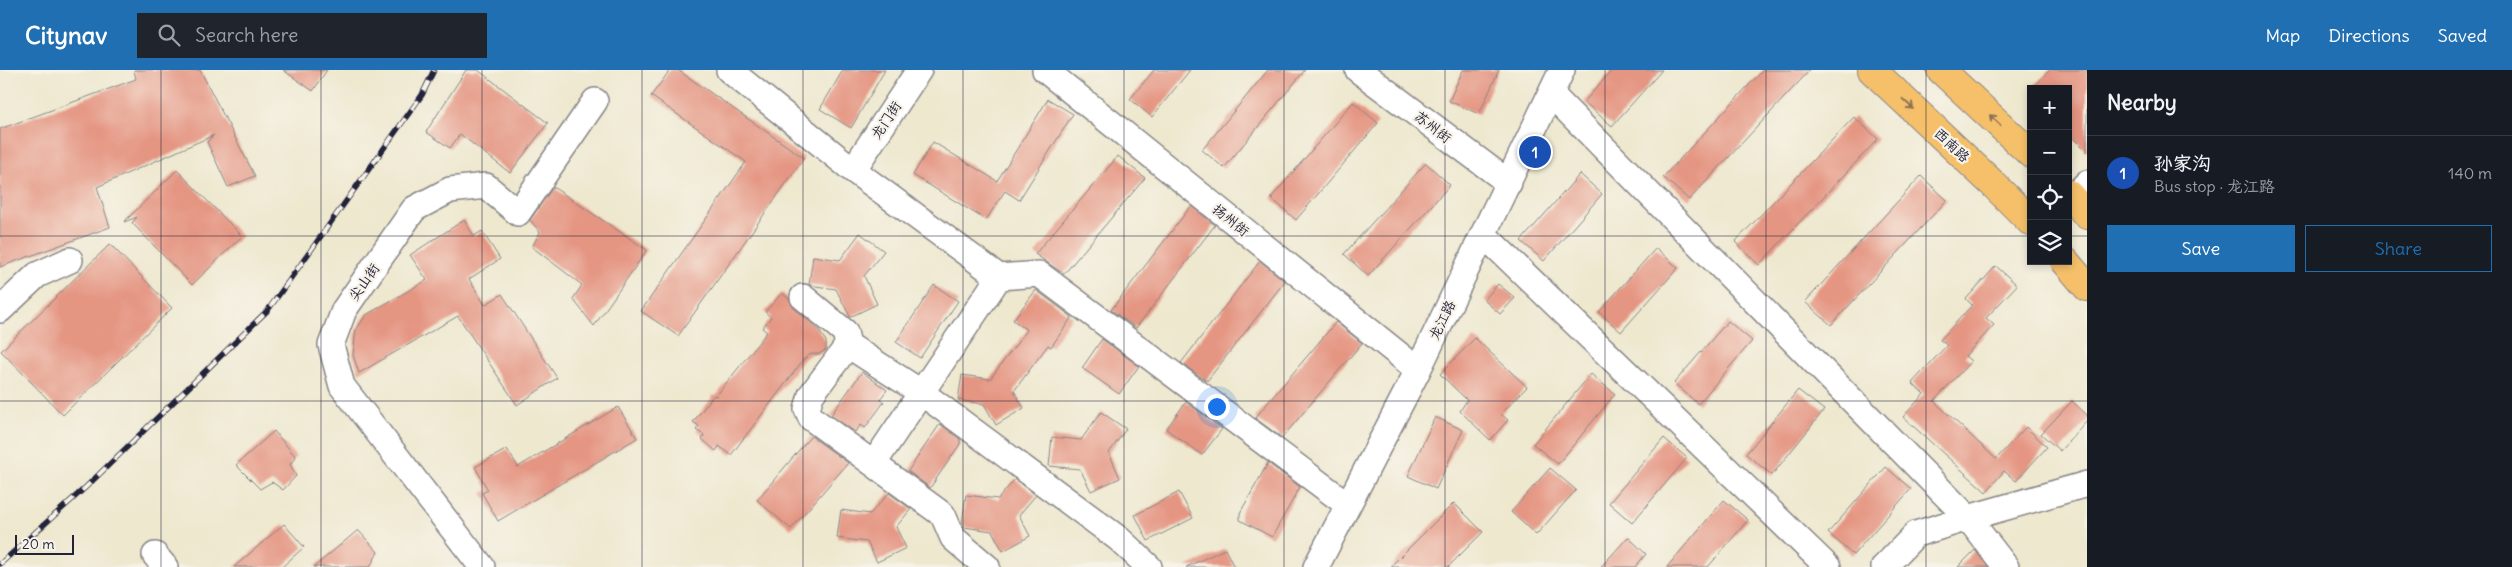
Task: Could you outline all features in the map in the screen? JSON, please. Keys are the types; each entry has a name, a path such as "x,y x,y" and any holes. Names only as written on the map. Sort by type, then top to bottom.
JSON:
{"main road":[{"name":"西南路","path":"1872,70 2029,220"},
{"path":"1941,70 2027,150"},
{"path":"2068,265 2087,287"}],"street":[{"path":"729,70 853,170 999,277 1040,274 1348,505"},
{"name":"龙门街","path":"853,170 919,70"},
{"name":"扬州街","path":"1045,70 1418,370"},
{"name":"苏州街","path":"1358,70 1509,183"},
{"name":"龙江路","path":"1316,567 1418,370 1562,70"},
{"path":"1550,94 1968,518 2006,567"},
{"name":"尖山街","path":"482,567 342,386 331,345 344,310 414,209 450,190 486,186 518,213 595,101"},
{"path":"1484,234 1828,567"},
{"path":"0,310 37,274 70,260"},
{"path":"874,463 999,277"},
{"path":"803,297 845,332 848,345 922,392 1119,539 1149,567"},
{"path":"848,345 811,395 807,409 811,418 943,515 953,538 987,567"},
{"path":"1884,567 1916,534 2087,484"}],"building":[{"path":"134,70 200,70 255,176 228,187 207,142 214,135 97,187 110,227 0,267 0,129 136,79"},
{"path":"283,70 327,70 313,91"},
{"path":"466,70 478,70 548,123 510,173 460,134 450,148 426,132"},
{"path":"670,70 678,70 804,158 678,336 641,311 746,162 651,96"},
{"path":"843,70 885,70 851,128 820,109"},
{"path":"1154,70 1190,70 1152,117 1130,99"},
{"path":"1268,70 1305,70 1224,168 1202,150"},
{"path":"1463,70 1499,70 1479,114 1449,101"},
{"path":"1612,70 1662,70 1612,126 1584,102"},
{"path":"1763,70 1810,70 1689,200 1663,177"},
{"path":"2050,70 2087,70 2087,152 2072,137 2072,85 2034,85"},
{"path":"1048,99 1073,114 1019,200 1005,191 986,220 913,175 933,142 997,181"},
{"path":"1353,102 1378,123 1296,220 1271,198"},
{"path":"1854,117 1878,139 1759,265 1735,242"},
{"path":"1118,156 1145,178 1064,274 1035,254"},
{"path":"1426,163 1450,185 1368,276 1344,254"},
{"path":"177,170 242,236 192,285 132,223 137,217 124,222"},
{"path":"1580,174 1602,194 1544,261 1521,241"},
{"path":"1921,176 1947,200 1831,325 1805,302"},
{"path":"553,187 647,250 594,326 573,299 582,285 532,247 540,232 530,220"},
{"path":"1191,206 1215,225 1136,328 1111,310"},
{"path":"464,220 474,236 482,231 500,259 469,279 485,305 502,294 557,378 517,405 458,316 359,373 353,355 356,330 366,315 427,280 410,255"},
{"path":"860,233 884,251 864,276 877,304 850,317 836,289 809,285 813,256 840,260"},
{"path":"110,244 172,308 63,415 1,351"},
{"path":"1656,248 1678,268 1621,332 1599,312"},
{"path":"1260,261 1285,281 1207,381 1181,363"},
{"path":"1996,266 2017,285 1986,318 1994,325 1965,356 1971,361 1934,401 1996,459 2026,427 2047,447 2016,481 2004,471 1986,492 1903,417 1924,394 1912,383 1947,345 1940,340 1972,305 1966,299"},
{"path":"1498,284 1515,298 1500,314 1484,300"},
{"path":"934,285 958,301 920,358 896,342"},
{"path":"1036,290 1072,317 1051,347 1048,345 1014,391 1024,408 996,425 984,404 958,400 962,375 990,379 1027,330 1013,320"},
{"path":"782,293 789,299 794,308 817,328 826,341 826,350 819,354 811,354 804,359 731,455 719,446 716,451 702,439 704,435 696,430 699,426 693,422 767,332 762,328 771,317 765,312"},
{"path":"1728,321 1752,341 1698,404 1674,383"},
{"path":"1336,322 1362,343 1282,438 1255,418"},
{"path":"1475,338 1527,387 1501,414 1508,420 1490,440 1460,411 1467,400 1440,374"},
{"path":"1102,339 1139,366 1119,394 1082,368"},
{"path":"862,372 887,390 880,399 884,402 865,428 861,425 855,432 831,415"},
{"path":"1591,374 1615,394 1558,464 1533,444"},
{"path":"1798,390 1824,410 1772,475 1746,454"},
{"path":"2072,401 2087,415 2087,421 2060,451 2041,434"},
{"path":"1186,402 1222,429 1202,455 1166,429"},
{"path":"618,407 637,438 498,521 482,493 488,490 475,467 507,449 518,467"},
{"path":"1101,412 1126,429 1109,453 1120,478 1091,491 1080,469 1049,466 1052,437 1081,440"},
{"path":"1435,417 1463,430 1436,489 1408,476"},
{"path":"940,424 960,439 960,444 930,488 908,471"},
{"path":"274,431 296,457 290,464 296,476 283,490 272,482 260,489 236,465"},
{"path":"811,436 848,463 791,529 757,500"},
{"path":"1664,438 1687,458 1632,523 1609,503"},
{"path":"1268,463 1300,487 1272,537 1240,520 1240,513"},
{"path":"1886,467 1911,489 1853,555 1828,533"},
{"path":"1550,468 1576,490 1536,535 1511,512"},
{"path":"1015,479 1036,495 1019,515 1030,536 1003,551 992,531 964,527 962,523 966,495 998,499"},
{"path":"1179,492 1193,518 1148,541 1135,515"},
{"path":"889,493 911,509 896,527 906,548 877,562 867,542 837,538 841,510 870,514"},
{"path":"1724,500 1748,520 1708,567 1667,567"},
{"path":"1454,503 1483,532 1448,567 1390,567"},
{"path":"284,524 304,547 282,567 234,567"},
{"path":"358,530 378,552 370,567 314,567"},
{"path":"1628,537 1646,554 1635,567 1601,567"},
{"path":"1225,549 1234,567 1186,567"},
{"path":"1975,550 1988,567 1958,567"}],"railway":[{"path":"0,564 86,487 268,310 422,95 434,70"}],"place":[{"name":"孙家沟","path":"1535,152"}]}
